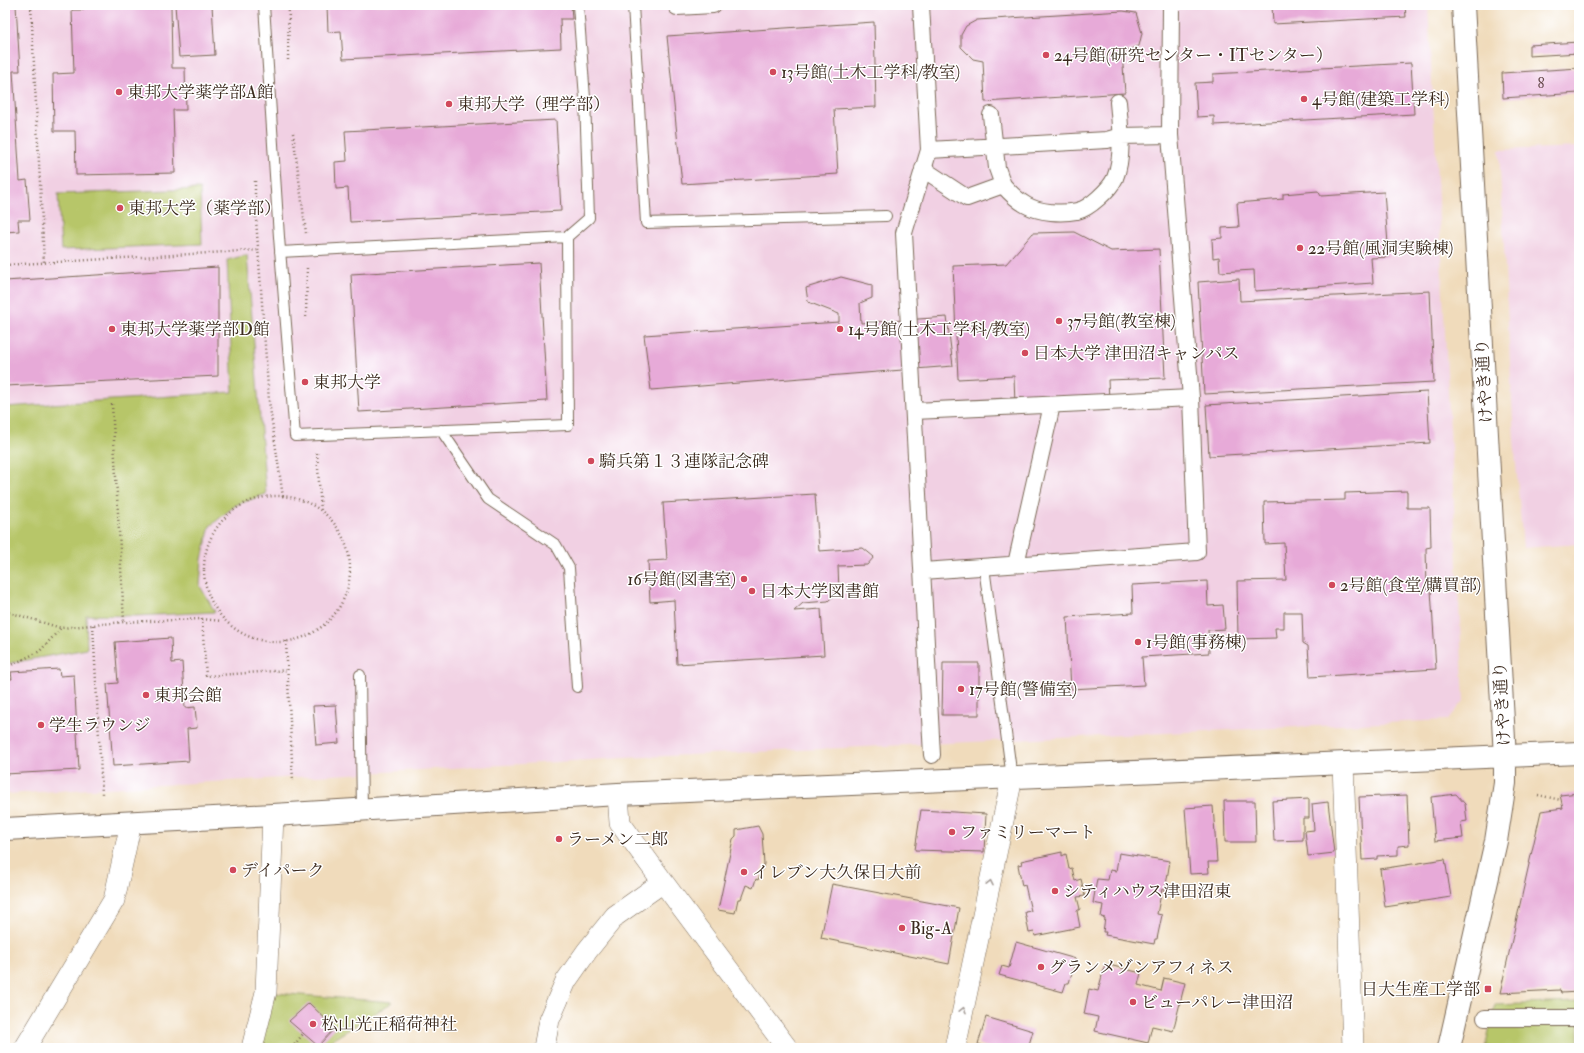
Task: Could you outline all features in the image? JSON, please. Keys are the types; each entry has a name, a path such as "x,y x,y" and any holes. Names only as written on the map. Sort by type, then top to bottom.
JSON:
{"street":[{"path":"677,7 713,5"},
{"path":"921,5 929,150 904,233 932,755"},
{"path":"923,571 1198,552 1190,398 1170,135 1171,5"},
{"name":"けやき通り","path":"1449,1048 1496,840 1505,783 1505,757 1463,5"},
{"path":"992,115 997,168 1003,185 1015,198 1027,206 1041,210 1059,212 1078,211 1092,204 1115,178 1121,136 1118,102"},
{"path":"929,150 1107,140 1121,136 1170,135"},
{"path":"923,169 967,198 1003,185"},
{"path":"914,411 1190,398"},
{"path":"1016,564 1052,405"},
{"path":"5,829 362,810 618,794 1579,753"},
{"path":"1343,763 1353,1048"},
{"path":"956,1048 1012,778"},
{"path":"618,794 620,823 787,1048"},
{"path":"252,1048 266,992 273,815"},
{"path":"25,1048 114,900 131,823"},
{"path":"544,1048 549,1020 566,981 587,951 615,916 663,882"},
{"path":"1485,1018 1579,1018"}],"lane":[{"path":"264,5 280,252 295,436 568,425 567,237"},
{"path":"280,252 567,237 589,218 585,98 578,5"},
{"path":"633,5 646,223 886,216"},
{"path":"441,430 488,499 556,545 569,568 577,688"},
{"path":"984,567 1012,778"},
{"path":"360,675 362,810"}],"path":[{"path":"31,5 44,262"},
{"path":"5,264 259,250"},
{"path":"112,404 124,622"},
{"path":"5,610 61,628 124,622 202,619 222,621 254,638 281,642 300,639 323,627 338,609 348,583 347,557 344,542 339,532 326,515 315,506 301,500 283,497 256,500 241,507 226,517 210,538 206,553 205,571 206,592 222,621"},
{"path":"202,619 206,676 288,670"},
{"path":"93,625 102,794"},
{"path":"5,668 40,650 61,628"},
{"path":"286,641 293,781"},
{"path":"1538,795 1561,800"},
{"path":"292,1048 303,1034"}],"shaded area":[{"path":"5,5 1428,5 1464,701 1448,720 624,758 5,794"},
{"path":"1579,147 1579,544 1523,548 1514,440 1499,150"}],"green space":[{"path":"200,189 202,244 61,250 58,194"},
{"path":"247,255 266,494 236,505 210,526 202,559 200,586 215,612 135,616 86,615 87,649 5,664 5,407 233,392 227,260"},
{"path":"274,993 393,1002 319,1048 259,1048"},
{"path":"1579,1002 1579,1048 1485,1048 1495,1005"}],"building":[{"path":"5,5 16,5 20,71 13,71 20,181 27,180 30,220 18,220 19,231 5,232"},
{"name":"東邦大学薬学部A館","path":"171,5 172,68 185,68 186,110 173,110 175,173 76,175 75,131 54,131 53,74 74,73 72,10 83,10 83,6"},
{"path":"175,5 212,5 215,55 179,57"},
{"path":"327,5 571,5 572,19 560,19 561,48 343,59 341,31 328,32"},
{"path":"1272,5 1405,5 1406,17 1273,24"},
{"name":"24号館(研究センター・ITセンター）","path":"1123,11 1136,13 1142,33 1139,46 1122,52 1125,93 985,102 983,61 973,59 961,47 961,35 966,26 977,20"},
{"name":"13号館(土木工学科/教室)","path":"874,22 876,107 834,109 838,174 682,184 667,36"},
{"path":"1579,42 1579,53 1529,56 1529,45"},
{"name":"4号館(建築工学科)","path":"1411,63 1414,114 1214,125 1214,116 1197,117 1195,83 1213,82 1213,74"},
{"path":"1579,68 1579,93 1503,98 1502,73"},
{"name":"東邦大学（理学部）","path":"556,120 561,211 350,222 348,188 336,189 335,162 347,161 345,131"},
{"name":"22号館(風洞実験棟)","path":"1318,191 1321,196 1384,192 1389,257 1371,258 1373,283 1255,291 1254,270 1220,272 1219,257 1213,258 1212,239 1222,238 1222,228 1239,227 1237,203 1283,199 1283,194"},
{"name":"37号館(教室棟)","path":"1074,232 1111,251 1159,249 1165,378 1108,380 1109,400 1015,405 1014,376 958,379 953,266 1006,264 1033,233"},
{"path":"539,263 547,401 359,412 351,274"},
{"name":"東邦大学薬学部D館","path":"218,267 218,376 5,386 5,281"},
{"name":"14号館(土木工学科/教室)","path":"841,277 872,285 872,298 860,303 861,323 947,317 953,366 651,390 644,335 839,322 839,314 808,302 806,288"},
{"path":"1239,279 1240,301 1430,291 1434,382 1204,394 1198,282"},
{"path":"1427,392 1430,443 1209,456 1206,405"},
{"name":"2号館(食堂/購買部)","path":"1407,491 1407,508 1430,508 1431,547 1426,548 1427,589 1431,590 1436,669 1310,677 1308,646 1303,643 1302,612 1284,612 1284,628 1275,628 1276,638 1238,639 1237,581 1286,580 1284,543 1265,544 1264,502 1345,500 1345,493"},
{"name":"16号館(図書室)","path":"815,494 819,551 863,548 874,557 867,565 838,566 839,591 828,601 803,603 794,611 821,609 824,655 677,664 674,600 650,602 648,561 667,560 663,503"},
{"name":"1号館(事務棟)","path":"1207,581 1208,606 1223,605 1225,629 1208,630 1209,653 1142,657 1144,685 1071,689 1067,617 1133,613 1132,585"},
{"name":"東邦会館","path":"171,638 172,663 182,662 185,708 195,707 197,728 187,729 189,761 113,766 107,684 118,683 115,642"},
{"name":"17号館(警備室)","path":"943,663 979,663 979,715 942,715"},
{"name":"学生ラウンジ","path":"59,669 60,676 74,675 79,770 5,774 5,679 12,679 11,672"},
{"path":"336,705 339,743 316,745 313,706"},
{"path":"1579,793 1579,992 1561,993 1560,990 1500,993 1541,811 1563,808 1560,795"},
{"path":"1456,794 1465,804 1467,821 1461,822 1463,838 1435,841 1431,797"},
{"path":"1407,795 1409,845 1398,846 1398,855 1377,856 1377,859 1362,860 1359,797"},
{"path":"1309,799 1309,818 1303,818 1303,840 1274,841 1272,801"},
{"path":"1224,801 1255,801 1256,842 1225,842"},
{"path":"1328,802 1334,853 1308,856 1305,831 1314,830 1312,804"},
{"path":"1213,806 1217,862 1208,862 1209,873 1190,874 1185,808"},
{"name":"ファミリーマート","path":"921,810 986,814 984,852 915,850"},
{"name":"イレブン大久保日大前","path":"758,826 762,834 764,864 758,880 756,879 753,888 746,885 741,899 738,899 735,913 718,910 733,839 736,836 736,830"},
{"name":"シティハウス津田沼東","path":"1062,852 1062,856 1066,854 1069,869 1072,868 1075,881 1081,879 1085,896 1077,897 1080,909 1077,911 1080,927 1035,936 1034,932 1029,933 1025,912 1031,911 1025,885 1022,886 1018,865 1022,864 1021,861"},
{"path":"1119,853 1170,861 1165,891 1162,889 1157,914 1162,915 1157,939 1155,939 1154,944 1105,935 1106,932 1103,932 1105,918 1101,917 1103,905 1093,903 1097,879 1108,880 1110,870 1116,871"},
{"path":"1445,859 1451,897 1385,907 1380,869"},
{"path":"832,884 959,908 949,964 821,938"},
{"name":"グランメゾンアフィネス","path":"1016,942 1076,959 1069,983 1066,983 1063,992 999,975 1002,966 1009,968"},
{"name":"ビューパレー津田沼","path":"1105,964 1141,973 1138,985 1161,991 1164,978 1185,983 1173,1031 1152,1026 1148,1043 1095,1031 1098,1017 1084,1014 1089,989 1098,991"},
{"path":"309,1003 335,1028 318,1046 289,1021"},
{"path":"986,1017 1033,1031 1028,1048 990,1048 978,1044"}],"place":[{"name":"24号館(研究センター・ITセンター）","path":"1046,55"},
{"name":"13号館(土木工学科/教室)","path":"773,72"},
{"name":"東邦大学薬学部A館","path":"119,92"},
{"name":"4号館(建築工学科)","path":"1304,99"},
{"name":"東邦大学（理学部）","path":"449,104"},
{"name":"東邦大学（薬学部）","path":"120,208"},
{"name":"22号館(風洞実験棟)","path":"1300,248"},
{"name":"37号館(教室棟)","path":"1059,321"},
{"name":"東邦大学薬学部D館","path":"112,329"},
{"name":"14号館(土木工学科/教室)","path":"840,329"},
{"name":"日本大学 津田沼キャンパス","path":"1025,353"},
{"name":"東邦大学","path":"305,382"},
{"name":"騎兵第１３連隊記念碑","path":"591,461"},
{"name":"16号館(図書室)","path":"744,579"},
{"name":"2号館(食堂/購買部)","path":"1332,585"},
{"name":"日本大学図書館","path":"752,591"},
{"name":"1号館(事務棟)","path":"1138,642"},
{"name":"17号館(警備室)","path":"961,689"},
{"name":"東邦会館","path":"146,695"},
{"name":"学生ラウンジ","path":"41,725"},
{"name":"ファミリーマート","path":"952,832"},
{"name":"ラーメン二郎","path":"559,839"},
{"name":"デイパーク","path":"233,870"},
{"name":"イレブン大久保日大前","path":"744,872"},
{"name":"シティハウス津田沼東","path":"1055,891"},
{"name":"Big-A","path":"902,928"},
{"name":"グランメゾンアフィネス","path":"1041,967"},
{"name":"日大生産工学部","path":"1488,989"},
{"name":"ビューパレー津田沼","path":"1133,1002"},
{"name":"松山光正稲荷神社","path":"313,1024"}]}
